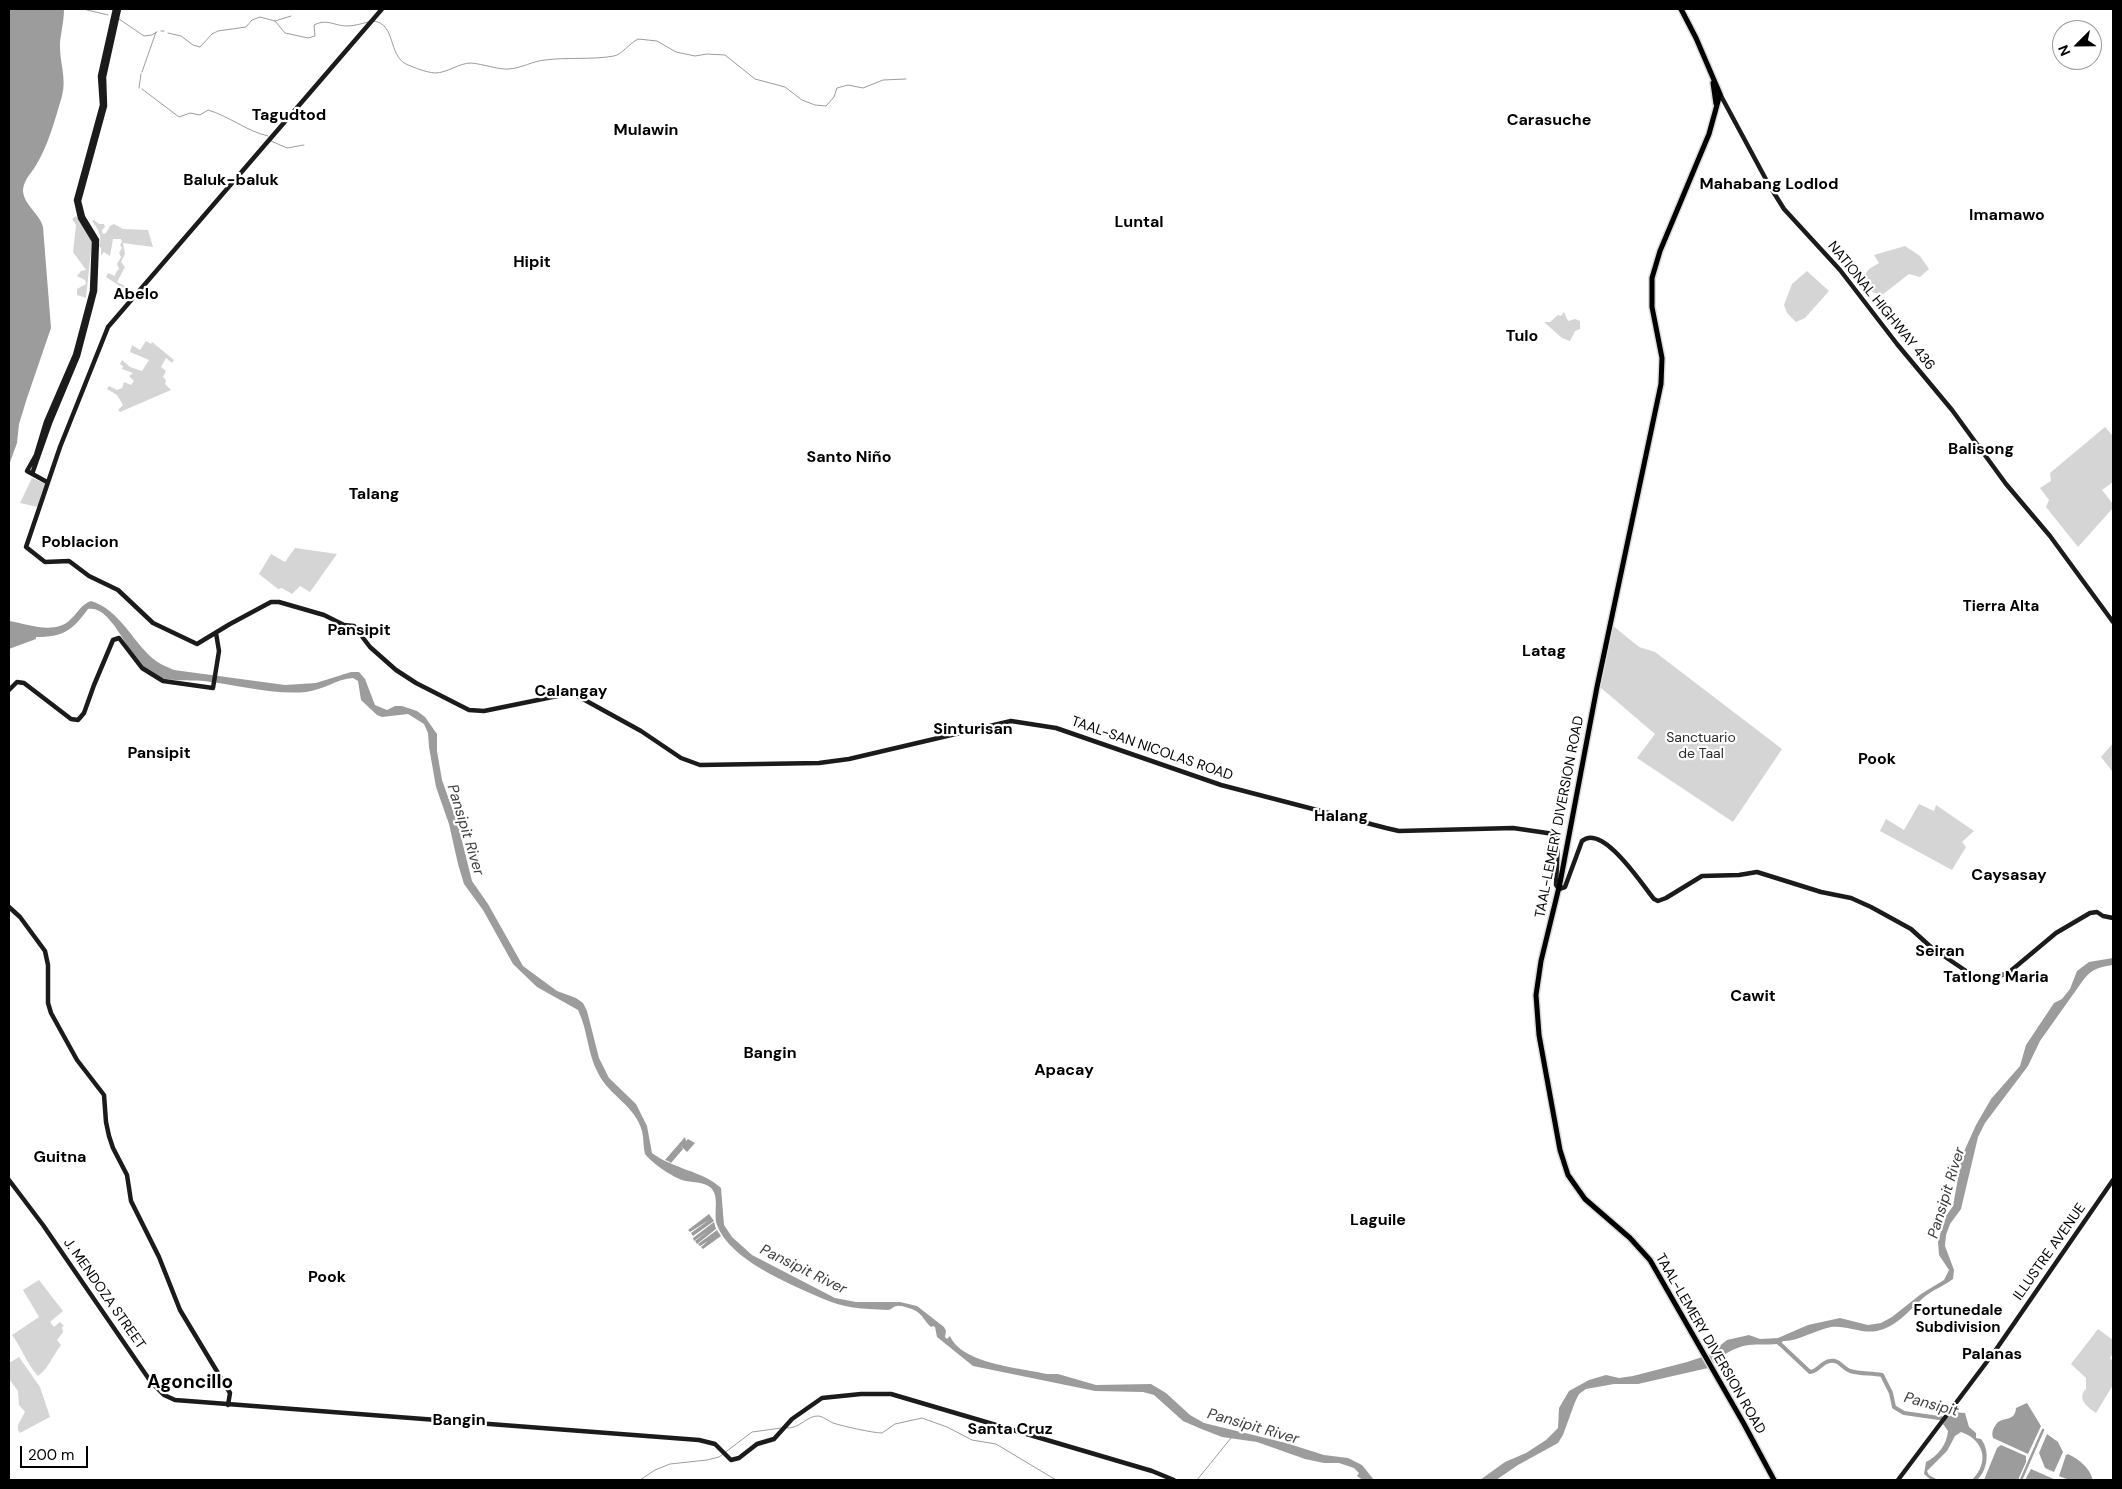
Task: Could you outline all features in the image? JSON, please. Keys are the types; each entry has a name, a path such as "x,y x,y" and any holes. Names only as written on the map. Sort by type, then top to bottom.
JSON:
{"main road":[{"path":"47,482 27,472 36,456 53,411 78,356 95,291 98,243 83,217 79,202 106,106 104,77 117,9"},
{"path":"9,690 17,682 24,682 71,719 78,720 84,713 113,640 118,638 142,668 163,681 213,688 219,647 216,633 202,642 193,644 153,623 118,590 89,576 69,561 45,562 26,547 47,482 108,327 382,9"},
{"name":"NATIONAL HIGHWAY 436","path":"1681,9 1696,38 1725,105 1784,209 1840,270 1897,344 1952,410 2006,484 2050,536 2113,622"},
{"name":"TAAL-LEMERY DIVERSION ROAD","path":"1712,76 1716,107"},
{"name":"TAAL-LEMERY DIVERSION ROAD","path":"1720,94 1709,134 1660,251 1652,278 1652,307 1662,358 1661,384 1599,678 1559,889 1540,961 1536,995 1539,1035 1562,1158 1568,1175 1579,1192 1630,1238 1650,1260 1774,1480"},
{"path":"1716,107 1725,105"},
{"path":"32,474 53,411"},
{"name":"TAAL-SAN NICOLAS ROAD","path":"216,633 264,604 279,602 324,615 344,625 352,625 370,647 396,670 416,683 469,710 484,711 572,692 641,730 681,758 700,765 818,763 856,757 1011,721 1033,723 1075,734 1221,785 1386,828 1408,831 1513,828 1554,834 1558,840 1556,885 1559,889"},
{"path":"1559,889 1565,886 1569,878 1584,838 1595,839 1611,846 1654,899 1658,901 1702,876 1740,875 1757,872 1813,890 1853,899 1871,907 1911,930 1932,948 1972,975 1980,977 1997,977 2013,970 2030,953 2056,933 2090,913 2097,912 2103,916 2113,918"},
{"path":"9,907 20,917 45,951 48,965 48,1003 51,1013 77,1060 104,1095 109,1136 127,1175 131,1201 159,1257 180,1310 230,1393 228,1404"},
{"name":"ILLUSTRE AVENUE","path":"1898,1480 1995,1351 2113,1180"},
{"name":"J. MENDOZA STREET","path":"10,1181 158,1390 164,1395 182,1401 699,1440 716,1444 726,1457 735,1460 757,1444 774,1439 792,1419 822,1398 861,1394 891,1394 1152,1471 1174,1480"}],"green space":[{"path":"76,216 92,241 86,298 77,295 77,289 86,284 85,280 77,276 81,271 86,270 73,252 76,225 72,219"},
{"path":"94,220 99,224 104,224 103,234 114,224 123,229 148,230 153,247 123,243 125,254 121,262 125,267 117,282 131,289 129,292 106,277 108,273 115,276 119,269 117,264 121,257 119,253 122,248 120,245 121,239 113,239 110,256 104,252 101,255 101,248 99,246 100,236 92,221"},
{"path":"1905,246 1920,256 1929,269 1920,277 1909,274 1882,295 1870,291 1869,280 1864,276 1869,269 1879,263 1874,255"},
{"path":"1807,271 1829,291 1805,318 1796,322 1787,313 1784,305 1792,284"},
{"path":"1564,312 1568,321 1575,319 1580,321 1580,329 1575,331 1570,341 1562,338 1544,322 1550,322 1558,315 1561,316"},
{"path":"146,341 151,344 152,342 174,360 172,363 166,358 161,367 166,371 163,377 166,380 165,384 171,390 120,412 118,410 123,405 117,395 107,389 109,386 117,390 122,388 124,382 131,385 134,381 129,376 133,373 122,369 123,366 120,364 122,360 130,367 142,371 149,360 130,352 132,345 140,350"},
{"path":"2105,427 2113,436 2113,482 2102,490 2113,504 2113,508 2078,547 2046,507 2049,500 2040,488 2051,481 2050,473"},
{"path":"32,478 46,484 38,507 20,503"},
{"path":"295,548 337,554 310,592 300,586 292,594 282,588 278,589 259,574 271,554 285,562"},
{"name":"Sanctuario de Taal","path":"1612,625 1639,647 1655,652 1782,749 1733,822 1637,758 1655,734 1600,687"},
{"path":"2113,743 2113,768 2112,771 2101,757"},
{"path":"1919,804 1934,811 1936,805 1974,831 1962,842 1966,847 1952,870 1880,831 1886,819 1904,830"},
{"path":"39,1280 63,1311 50,1322 54,1327 60,1322 64,1326 62,1327 63,1332 57,1340 61,1345 38,1376 12,1335 39,1317 23,1290"},
{"path":"2098,1329 2113,1340 2113,1353 2110,1358 2113,1361 2113,1385 2096,1413 2084,1402 2082,1396 2086,1389 2086,1378 2071,1364"},
{"path":"19,1357 40,1387 50,1417 20,1433 18,1425 25,1412 19,1405 18,1391 9,1379 9,1363"}],"shaded area":[{"path":"9,9 64,9 60,43 64,83 62,96 47,142 40,159 25,181 23,188 26,201 39,218 43,227 51,328 19,424 17,443 9,465"},
{"path":"91,601 109,610 143,649 161,664 174,670 285,685 316,683 351,672 359,672 365,679 375,705 387,710 395,706 402,706 417,711 425,717 437,734 437,751 442,780 458,825 472,881 488,904 523,966 557,991 576,998 583,1003 587,1011 599,1058 609,1078 636,1104 647,1126 652,1153 669,1163 714,1182 721,1188 724,1225 732,1237 752,1255 835,1298 856,1302 900,1302 917,1306 944,1327 947,1339 950,1336 967,1353 979,1359 1008,1367 1047,1374 1058,1374 1096,1385 1151,1384 1166,1393 1190,1415 1204,1423 1286,1443 1324,1455 1348,1458 1362,1465 1374,1480 1363,1480 1357,1476 1359,1473 1354,1468 1339,1463 1324,1463 1305,1459 1257,1442 1222,1437 1183,1421 1154,1395 1143,1392 1095,1391 973,1366 937,1337 935,1327 931,1327 916,1311 899,1306 887,1310 837,1304 777,1278 747,1260 724,1238 717,1225 716,1200 711,1188 705,1184 678,1178 648,1158 645,1154 643,1134 639,1122 628,1107 603,1081 594,1065 584,1025 578,1010 537,987 513,964 483,910 464,884 449,824 436,787 428,733 424,724 408,714 382,717 377,715 361,700 358,681 353,678 341,680 312,691 293,693 154,676 141,666 113,624 105,615 97,610 88,609 72,628 60,634 36,637 36,639 9,649 9,621 41,627 56,627 70,620 82,607"},
{"path":"2113,958 2113,965 2104,966 2090,972 2084,979 2040,1041 2028,1066 1985,1123 1978,1137 1961,1209 1950,1224 1946,1235 1945,1246 1954,1270 1953,1279 1927,1295 1902,1318 1884,1329 1871,1332 1831,1327 1794,1340 1783,1341 1779,1346 1777,1344 1752,1345 1737,1348 1722,1356 1708,1368 1638,1384 1614,1384 1586,1389 1579,1394 1558,1443 1518,1465 1496,1480 1480,1480 1505,1462 1526,1453 1546,1440 1558,1428 1559,1408 1569,1391 1589,1380 1606,1375 1619,1378 1633,1376 1687,1362 1708,1355 1727,1340 1749,1335 1760,1339 1778,1338 1808,1325 1840,1318 1868,1325 1881,1323 1944,1280 1949,1270 1939,1255 1938,1241 1946,1216 1953,1206 1962,1156 1976,1125 1991,1099 2020,1066 2026,1045 2054,1003 2062,999 2070,989 2077,971 2089,962"},
{"path":"685,1137 686,1141 688,1139 695,1143 687,1152 681,1146 683,1149 671,1163 665,1160"},
{"path":"709,1214 714,1221 693,1236 691,1233 709,1220 690,1232 688,1230"},
{"path":"714,1222 716,1229 697,1244 695,1241 708,1231 694,1241 693,1238"},
{"path":"717,1230 721,1236 703,1249 701,1247 708,1241 700,1246 698,1244"},
{"path":"2027,1403 2041,1426 2028,1454 1993,1438 1992,1433 1998,1422 2012,1417 2016,1408"},
{"path":"1952,1412 1965,1413 1969,1427 1976,1433 1976,1438 1981,1439 1986,1449 1984,1471 1977,1480 1972,1480 1981,1466 1982,1452 1975,1440 1961,1432 1955,1436 1947,1451 1927,1471 1929,1475 1938,1480 1931,1480 1924,1474 1926,1462 1938,1453 1944,1445 1948,1431 1943,1424"},
{"path":"2047,1434 2058,1442 2063,1452 2054,1472 2045,1468 2039,1453"},
{"path":"2001,1445 2026,1456 2026,1462 2018,1480 1984,1480 1997,1448"},
{"path":"2068,1454 2084,1464 2093,1480 2069,1480 2059,1476"},
{"path":"2031,1469 2056,1480 2025,1480"}],"waterway":[{"path":"83,9 108,15"},
{"path":"275,21 291,16"},
{"path":"168,33 181,36 193,45 200,47 212,34 218,31 246,27 252,20 260,17 275,21 285,33 308,38 315,36 314,25 319,23 327,22 347,26 368,22"},
{"path":"119,19 144,36 157,32"},
{"path":"374,21 381,23 386,28 400,60 416,68 435,73 471,63 509,69 545,60 614,56 638,39 657,41 676,52 695,56 707,54 725,55 755,79 785,87 802,100 815,105 826,106 834,97 837,88 848,85 863,88 883,80 906,79"},
{"path":"142,72 156,32"},
{"path":"139,88 141,74"},
{"path":"142,89 179,117 190,113 200,115 208,110 252,131 268,136"},
{"path":"271,141 287,148 304,145"},
{"name":"Pansipit","path":"1778,1342 1810,1372 1813,1372 1824,1363 1833,1361 1838,1362 1850,1371 1882,1375 1891,1393 1894,1407 1904,1413 1946,1419"},
{"path":"787,1428 792,1428 815,1416 819,1416 833,1423 882,1433 895,1424 922,1418 947,1427 972,1440 996,1444 1056,1480"},
{"path":"640,1480 655,1470 670,1464 719,1457 752,1432 781,1428"},
{"path":"2021,1480 2043,1430"},
{"name":"Pansipit River","path":"1197,1480 1231,1438"}],"district":[{"name":"Tagudtod","path":"289,116"},
{"name":"Carasuche","path":"1549,121"},
{"name":"Mulawin","path":"646,131"},
{"name":"Baluk-baluk","path":"231,181"},
{"name":"Mahabang Lodlod","path":"1769,185"},
{"name":"Imamawo","path":"2007,216"},
{"name":"Luntal","path":"1139,223"},
{"name":"Hipit","path":"532,263"},
{"name":"Abelo","path":"136,295"},
{"name":"Tulo","path":"1522,337"},
{"name":"Balisong","path":"1981,450"},
{"name":"Santo Niño","path":"849,458"},
{"name":"Talang","path":"374,495"},
{"name":"Poblacion","path":"80,543"},
{"name":"Tierra Alta","path":"2001,607"},
{"name":"Pansipit","path":"359,631"},
{"name":"Latag","path":"1544,652"},
{"name":"Calangay","path":"571,692"},
{"name":"Sinturisan","path":"973,730"},
{"name":"Pansipit","path":"159,754"},
{"name":"Pook","path":"1877,760"},
{"name":"Halang","path":"1341,817"},
{"name":"Caysasay","path":"2009,876"},
{"name":"Seiran","path":"1940,952"},
{"name":"Tatlong Maria","path":"1996,978"},
{"name":"Cawit","path":"1753,997"},
{"name":"Bangin","path":"770,1054"},
{"name":"Apacay","path":"1064,1071"},
{"name":"Guitna","path":"60,1158"},
{"name":"Laguile","path":"1378,1221"},
{"name":"Pook","path":"327,1278"},
{"name":"Fortunedale Subdivision","path":"1958,1320"},
{"name":"Palanas","path":"1992,1355"},
{"name":"Agoncillo","path":"190,1383"},
{"name":"Bangin","path":"459,1421"},
{"name":"Santa Cruz","path":"1010,1430"}]}
